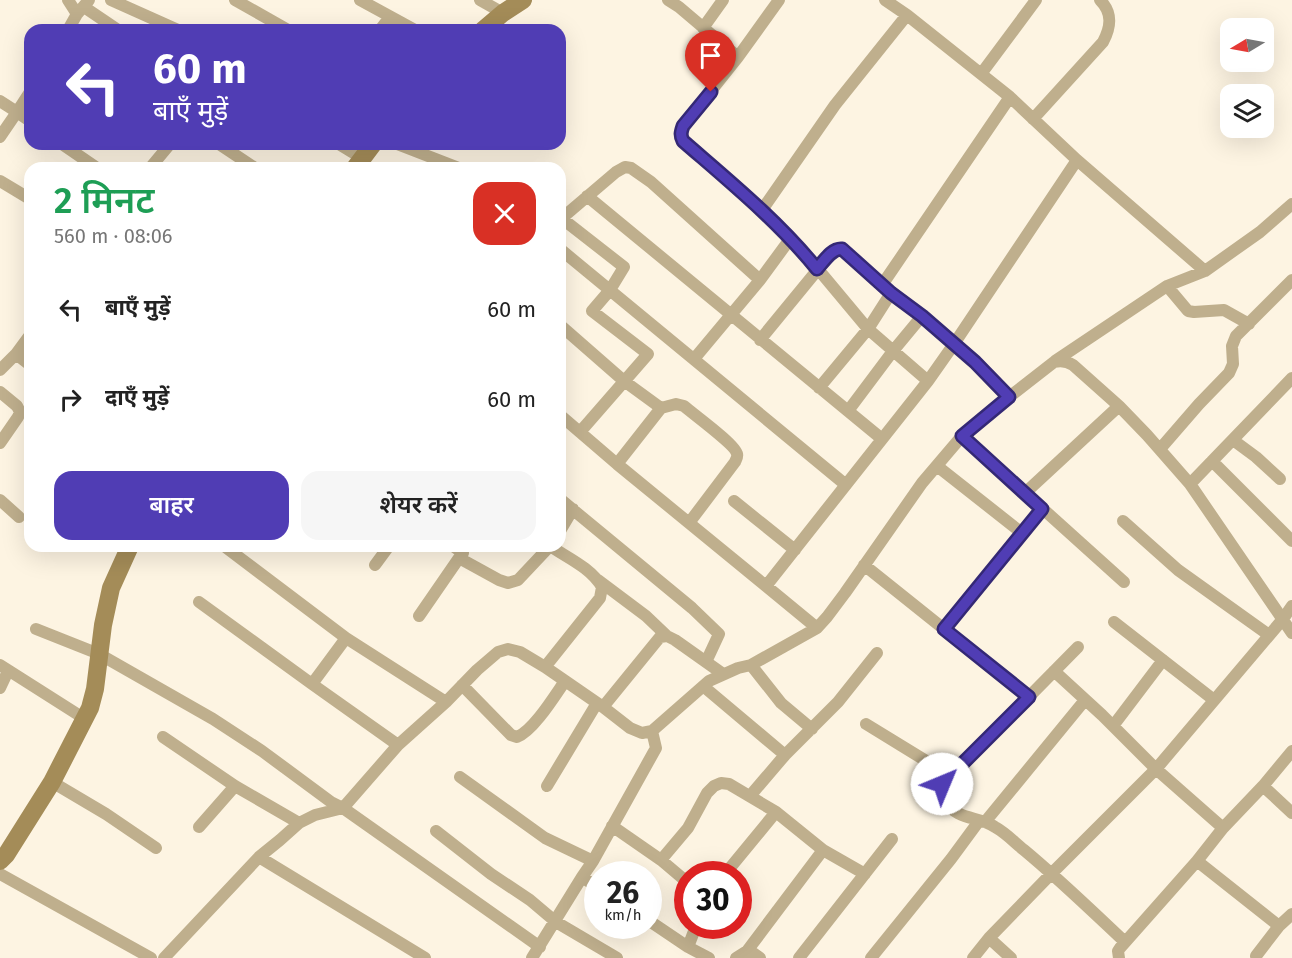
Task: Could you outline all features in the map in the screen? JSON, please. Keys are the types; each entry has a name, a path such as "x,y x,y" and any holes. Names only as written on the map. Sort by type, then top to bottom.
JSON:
{"street":[{"path":"68,0 109,24"},
{"path":"111,0 165,24"},
{"path":"235,0 268,24"},
{"path":"360,0 404,24"},
{"path":"480,0 503,13"},
{"path":"490,24 523,0"},
{"path":"668,0 738,57"},
{"path":"703,28 723,0"},
{"path":"779,0 738,57 683,126 681,137 790,238 868,330 928,381"},
{"path":"885,0 1010,97 1077,160 1204,271"},
{"path":"981,74 1036,0"},
{"path":"1033,118 1103,42 1111,20 1100,0"},
{"path":"72,24 83,7"},
{"path":"762,210 835,105 907,15"},
{"path":"384,24 390,16"},
{"path":"819,388 868,330 886,289 1010,97"},
{"path":"0,101 24,117"},
{"path":"0,136 24,101"},
{"path":"71,150 88,162"},
{"path":"155,162 165,150"},
{"path":"228,150 246,162"},
{"path":"413,150 444,162"},
{"path":"766,586 928,381 1077,160"},
{"path":"566,213 616,172 625,167 632,168 651,182 760,280"},
{"path":"0,181 24,196"},
{"path":"587,196 882,440"},
{"path":"164,958 259,857 299,823 343,808 398,745 498,652 508,649 520,652 600,705 630,728 642,733 652,730 709,681 738,668 751,665 817,628 922,483 962,436 1054,362 1167,286 1204,271 1260,232 1292,204"},
{"path":"566,223 624,267 610,290 592,311 648,354 580,432"},
{"path":"694,359 760,280 790,238"},
{"path":"760,340 817,269 833,251 839,248 975,362 1009,397"},
{"path":"566,254 846,485"},
{"path":"1160,449 1229,374 1233,364 1234,340 1292,280"},
{"path":"1167,286 1188,311 1224,310 1249,324"},
{"path":"848,411 922,316"},
{"path":"566,330 624,381 661,408"},
{"path":"0,370 24,343"},
{"path":"16,354 24,360"},
{"path":"1054,362 1060,360 1069,362 1119,406 1160,449 1190,484 1292,633"},
{"path":"1190,484 1292,378"},
{"path":"0,392 17,406 20,412 0,443"},
{"path":"617,464 661,408 676,404 684,406 728,442 738,457 688,523"},
{"path":"1025,493 1119,406"},
{"path":"566,420 817,628"},
{"path":"962,436 1124,582"},
{"path":"1233,440 1280,479"},
{"path":"1212,461 1292,541"},
{"path":"937,466 1022,532"},
{"path":"0,500 19,517"},
{"path":"734,501 795,550"},
{"path":"566,504 692,608 718,634 706,662"},
{"path":"566,521 573,509"},
{"path":"944,629 1042,509"},
{"path":"1123,521 1178,570 1269,635"},
{"path":"0,861 51,782 90,708 111,588 127,552"},
{"path":"232,552 346,638 446,702"},
{"path":"375,565 385,552"},
{"path":"419,616 460,552"},
{"path":"462,552 499,580 508,583 518,580 544,552"},
{"path":"559,552 587,570 646,616 667,636 723,674"},
{"path":"864,565 1029,697"},
{"path":"545,667 600,598 602,587 597,580"},
{"path":"200,602 398,745"},
{"path":"973,958 989,938 1156,769 1292,606"},
{"path":"1114,622 1214,700"},
{"path":"36,629 99,654 213,719 540,947"},
{"path":"547,786 600,705 660,637 667,636"},
{"path":"312,684 346,638"},
{"path":"942,784 1078,647"},
{"path":"750,796 785,755 838,702 877,653"},
{"path":"1113,726 1163,660"},
{"path":"751,665 781,703 812,729"},
{"path":"0,688 4,668 85,719"},
{"path":"1054,671 1156,769 1223,828"},
{"path":"462,685 511,735 517,738 531,727 565,681"},
{"path":"703,686 785,755"},
{"path":"871,958 951,858 1085,700"},
{"path":"866,724 941,770 944,775 941,794 949,806 957,813 994,826 1052,873 1125,942"},
{"path":"460,777 545,838 593,861 656,748 652,730"},
{"path":"163,737 235,786 299,823"},
{"path":"1119,958 1118,951 1125,942 1292,751"},
{"path":"51,782 106,814 156,848"},
{"path":"661,860 688,828 707,793 721,783 729,784 776,812 823,850 865,873"},
{"path":"199,827 235,786"},
{"path":"1263,786 1292,813"},
{"path":"736,861 776,812"},
{"path":"612,826 674,871"},
{"path":"435,831 491,874 530,900 556,922 617,958"},
{"path":"799,958 892,839"},
{"path":"741,955 823,850"},
{"path":"259,857 425,958"},
{"path":"1197,861 1279,926"},
{"path":"0,874 151,958"},
{"path":"532,958 584,874"},
{"path":"1256,956 1279,926 1292,914"},
{"path":"662,929 709,958"},
{"path":"989,938 1011,958"},
{"path":"688,947 691,939"},
{"path":"741,955 753,953 760,958"}],"route":[{"path":"711,92 683,126 681,137 683,141 762,210 817,269 833,251 842,249 891,293 922,316 975,362 1009,397 962,436 1042,509 944,629 1029,697 942,784"}]}
